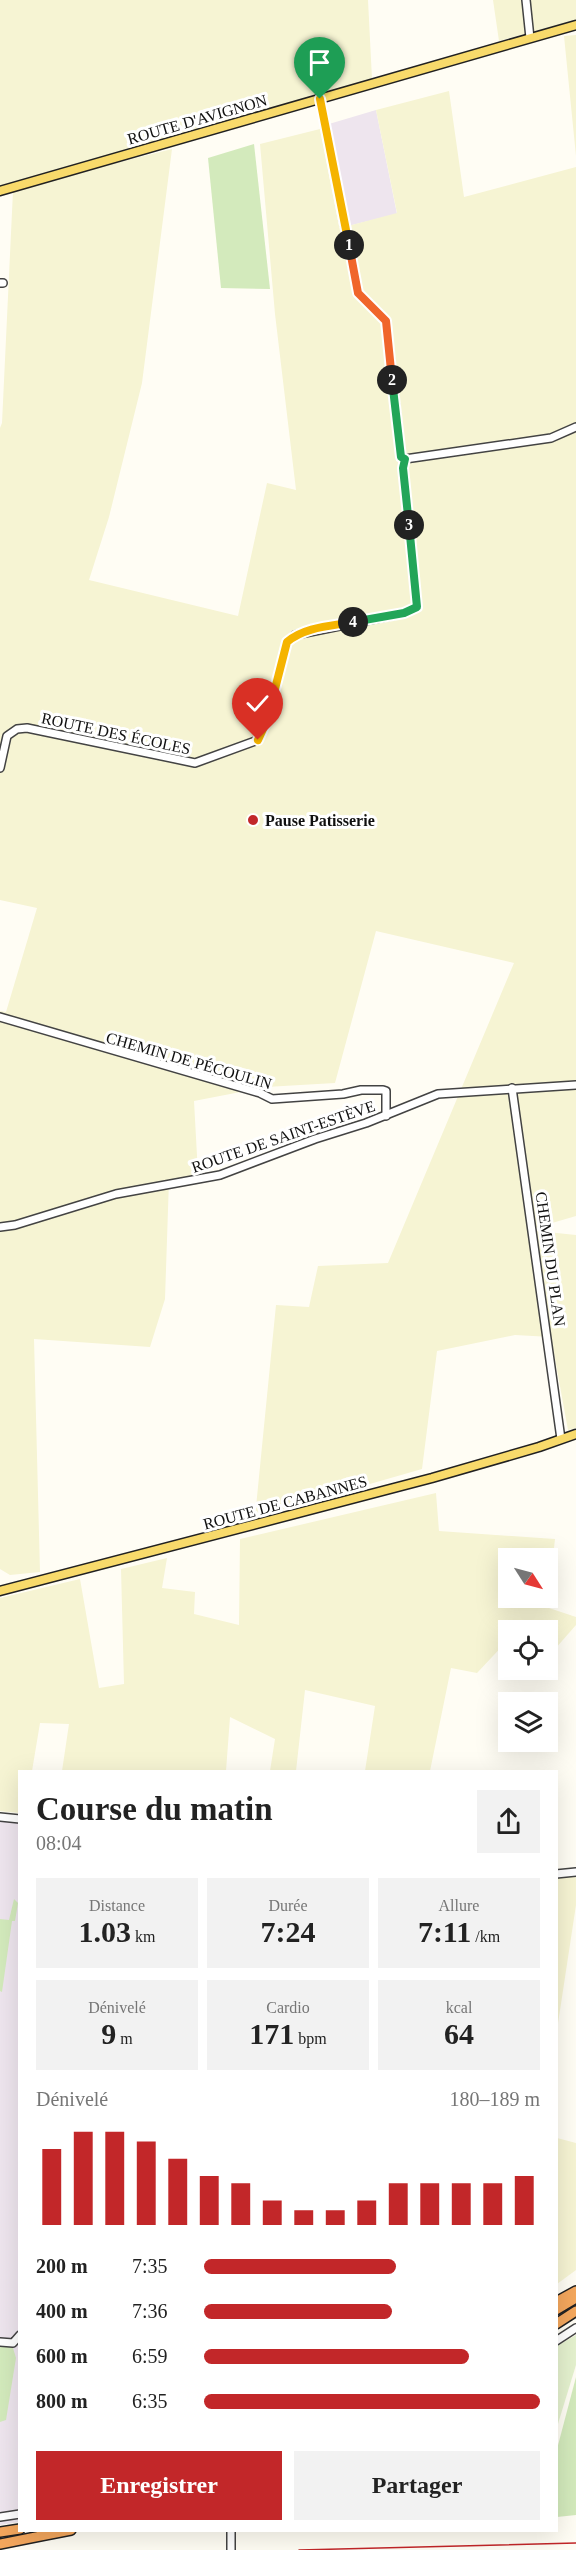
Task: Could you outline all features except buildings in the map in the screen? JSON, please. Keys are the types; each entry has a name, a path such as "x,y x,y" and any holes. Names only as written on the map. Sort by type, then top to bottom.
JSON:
{"highway":[{"path":"558,2301 576,2291"},
{"path":"558,2309 576,2298"},
{"path":"558,2323 576,2311"},
{"path":"0,2532 18,2529"},
{"path":"0,2544 61,2532"}],"main road":[{"name":"ROUTE D'AVIGNON","path":"0,191 576,25"},
{"name":"ROUTE DE CABANNES","path":"0,1591 432,1478 560,1437 576,1434"}],"street":[{"path":"526,0 531,38"},
{"path":"320,99 358,293 386,321 401,457 405,459 551,438 576,427"},
{"name":"ROUTE DES ÉCOLES","path":"0,768 7,736 17,729 27,728 195,764 258,740 267,720 287,642 295,635 404,613 417,607 403,468 405,459"},
{"name":"CHEMIN DE PÉCOULIN","path":"0,1017 260,1093 272,1099 383,1089 386,1091 386,1116"},
{"name":"ROUTE DE SAINT-ESTÈVE","path":"0,1227 15,1225 116,1194 220,1175 386,1116 405,1105 438,1094 576,1085"},
{"name":"CHEMIN DU PLAN","path":"512,1088 560,1437"},
{"path":"0,1817 18,1819"},
{"path":"558,1874 576,1872"},
{"path":"558,2340 576,2328"},
{"path":"0,2342 9,2343 18,2338"},
{"path":"0,2517 18,2514"},
{"path":"231,2532 231,2550"}],"shaded area":[{"path":"0,0 368,0 372,79 0,188"},
{"path":"493,0 576,0 576,20 499,41"},
{"path":"576,35 576,156 564,36"},
{"path":"449,91 464,197 576,167 576,1216 528,1230 576,1235 576,1428 568,1430 551,1337 515,1335 437,1351 422,1469 255,1517 276,1305 309,1307 318,1266 388,1263 514,963 376,931 335,1083 266,1087 194,1101 198,1174 169,1180 165,1299 150,1347 34,1339 40,1572 10,1575 0,1569 0,1011 6,1012 37,908 0,900 0,428 13,191 172,149 142,383 109,517 89,580 238,616 267,483 296,490 275,314 260,144 320,129 339,226 348,226 397,213 376,110"},
{"path":"376,110 397,214 348,226 329,124"},
{"path":"436,1493 439,1531 555,1539 554,1548 498,1548 498,1608 549,1608 576,1617 576,1625 558,1646 558,1620 498,1620 498,1651 477,1673 451,1668 430,1770 365,1770 375,1706 305,1690 296,1770 270,1770 275,1739 230,1717 226,1770 62,1770 69,1724 40,1723 32,1770 18,1770 18,1813 0,1811 0,1598 80,1579 99,1688 124,1684 121,1569 167,1558 162,1588 195,1592 194,1614 239,1625 240,1539"},
{"path":"0,1820 18,1823 18,2522 0,2525"},
{"path":"558,1869 576,1873 576,1905 558,2023"},
{"path":"558,2138 576,2143 576,2270 558,2283"}],"green space":[{"path":"254,144 270,289 221,288 208,158"},
{"path":"14,1899 18,1903 15,1921 12,1921 2,1992 0,1991 0,1919 9,1920"},
{"path":"576,2335 576,2365 558,2424 558,2345"},
{"path":"0,2344 13,2348 16,2358 6,2420 0,2422"},
{"path":"576,2377 576,2515 558,2517 558,2445"}],"railway":[{"path":"299,2550 576,2543"}],"place":[{"name":"Pause Patisserie","path":"253,820"}],"route":[{"path":"258,740 267,720 287,642 295,635 404,613 417,607 403,468 405,459 401,457 386,321 358,293 320,99"}]}
